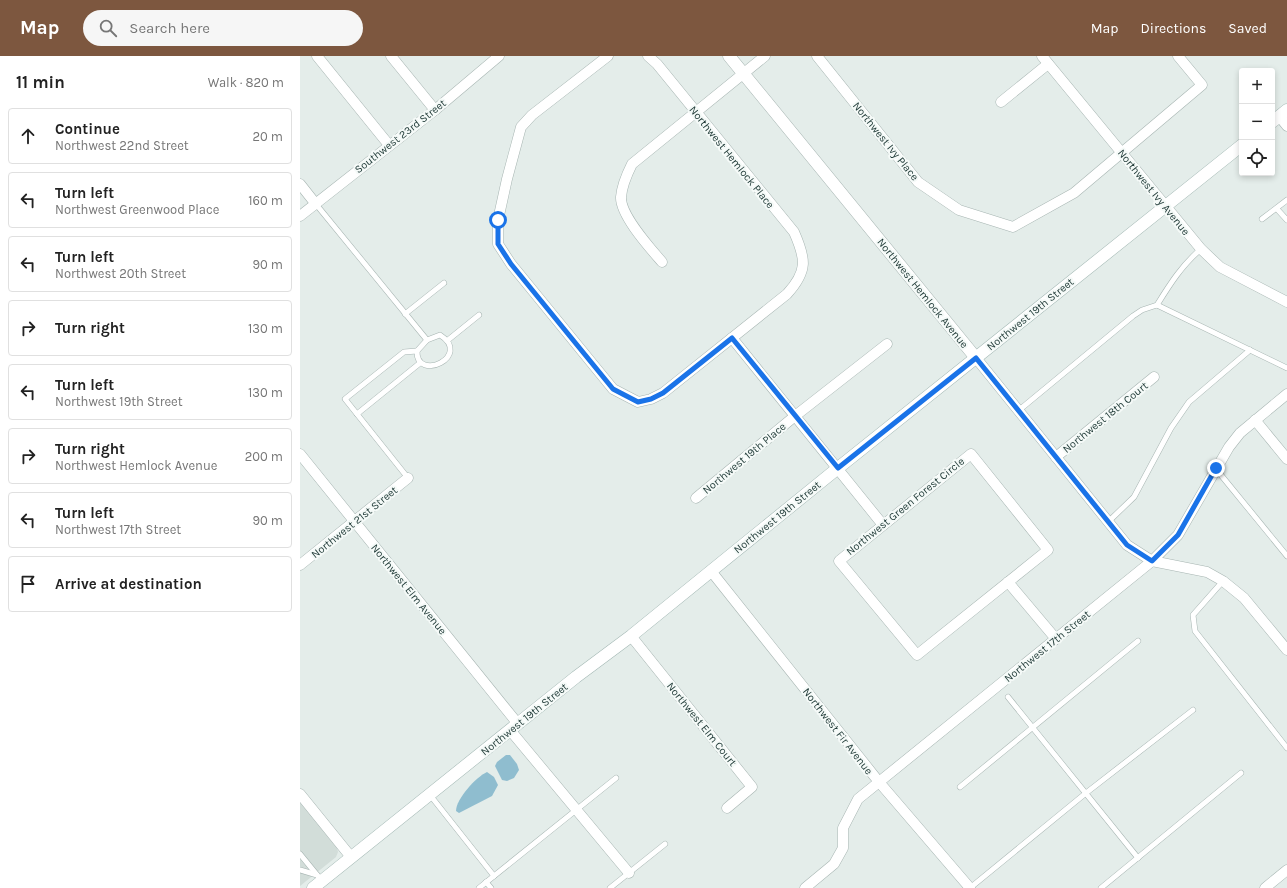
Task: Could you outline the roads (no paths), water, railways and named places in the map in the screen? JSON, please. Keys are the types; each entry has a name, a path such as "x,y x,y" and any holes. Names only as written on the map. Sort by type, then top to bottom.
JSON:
{"main road":[{"name":"Northwest Hemlock Avenue","path":"728,56 976,358"},
{"name":"Northwest 19th Street","path":"317,881 351,857 631,636 838,468 1239,147"}],"street":[{"path":"317,56 389,145"},
{"path":"391,56 435,110"},
{"name":"Southwest 23rd Street","path":"300,216 435,110 499,56"},
{"path":"608,56 532,115 521,127 498,220 498,244 511,264 613,389 638,402 651,399 663,393 732,338 883,525"},
{"name":"Northwest Hemlock Place","path":"648,56 657,64 794,232 801,248 804,264 799,281 787,294 732,338"},
{"path":"662,262 631,224 621,198 625,178 632,164 742,73 765,56"},
{"name":"Northwest Ivy Place","path":"817,56 918,182 959,210 1013,227 1074,193 1122,153"},
{"path":"1122,153 1202,85 1178,56"},
{"path":"1002,102 1045,60"},
{"name":"Northwest Ivy Avenue","path":"1045,60 1201,249 1220,267 1287,302"},
{"path":"1279,116 1287,126"},
{"path":"300,184 315,203"},
{"name":"Northwest 19th Place","path":"696,498 795,416 887,344"},
{"name":"Northwest Hemlock Avenue","path":"976,358 1127,545 1152,561 1207,572 1223,581 1244,598 1287,650"},
{"name":"Northwest 18th Court","path":"1056,457 1154,377"},
{"name":"Northwest 17th Street","path":"808,887 834,864 843,848 843,828 858,799 1152,561 1178,535 1216,468 1240,433 1287,394"},
{"path":"1255,420 1287,459"},
{"name":"Northwest Elm Avenue","path":"300,454 354,521 576,809 628,873"},
{"name":"Northwest Green Forest Circle","path":"971,454 1048,550 1008,582 917,655 839,560 971,454"},
{"name":"Northwest 21st Street","path":"300,565 408,478"},
{"name":"Northwest Fir Avenue","path":"711,571 879,782 970,888"},
{"path":"1008,582 1056,639"},
{"name":"Northwest Elm Court","path":"631,636 752,787 727,808"},
{"path":"300,794 351,857"},
{"path":"1265,888 1287,870"}],"lane":[{"path":"1262,219 1287,200"},
{"path":"315,203 427,340"},
{"path":"1277,209 1287,220"},
{"path":"1018,411 1133,316 1142,310 1157,305 1176,274 1188,260 1201,249"},
{"path":"405,314 444,283"},
{"path":"1157,305 1287,368"},
{"path":"448,340 479,315"},
{"path":"440,334 448,340 451,348 450,354 443,360 432,366 425,366 420,363 417,357 417,351 427,340 440,334"},
{"path":"1108,522 1134,497 1171,428 1189,402 1250,350"},
{"path":"408,478 345,399 404,352 417,351"},
{"path":"357,414 420,363"},
{"path":"1216,468 1287,556"},
{"path":"1223,581 1194,615 1195,631 1287,748"},
{"path":"960,787 1138,641"},
{"path":"1008,697 1138,858"},
{"path":"970,888 1193,710"},
{"path":"1101,888 1241,773"},
{"path":"479,888 616,778"},
{"path":"430,795 494,876"},
{"path":"610,888 665,844"},
{"path":"300,854 317,881"},
{"path":"300,870 317,881"},
{"path":"486,882 491,888"}],"water":[{"path":"506,755 510,755 517,764 519,770 514,778 507,781 502,780 495,766 497,762"},
{"path":"487,772 494,777 498,785 492,796 459,813 456,811 459,801 467,789"}]}
